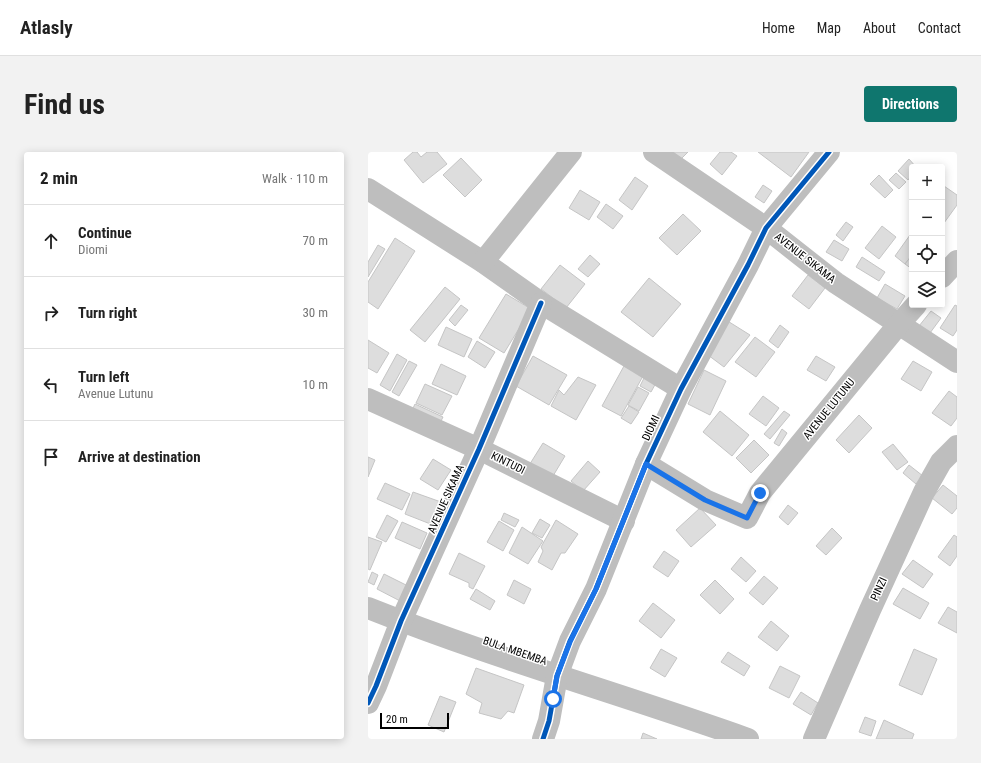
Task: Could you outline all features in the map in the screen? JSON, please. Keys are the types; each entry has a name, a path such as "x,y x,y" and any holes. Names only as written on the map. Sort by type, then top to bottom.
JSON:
{"street":[{"path":"483,262 571,152"},
{"name":"AVENUE SIKAMA","path":"654,152 766,228 836,283 898,325 957,362"},
{"name":"DIOMI","path":"543,739 549,721 557,676 570,642 596,589 646,464 681,388 748,265 766,228 829,152"},
{"path":"368,189 483,262 541,303 681,388"},
{"path":"945,274 957,260"},
{"name":"AVENUE SIKAMA","path":"368,703 401,621 479,449 541,303"},
{"name":"AVENUE LUTUNU","path":"646,464 705,500 747,518 760,493 913,308"},
{"name":"KINTUDI","path":"368,399 479,449 624,521"},
{"name":"PINZI","path":"814,739 870,610 924,492 941,462 957,446"},
{"name":"BULA MBEMBA","path":"368,608 557,676 675,713 748,739"}],"building":[{"path":"413,152 417,152 421,157 427,152 437,152 447,164 423,183 404,160"},
{"path":"667,152 688,152 678,162"},
{"path":"720,152 731,152 737,156 722,175 710,164"},
{"path":"758,152 809,152 791,177"},
{"path":"461,158 482,180 465,197 443,175"},
{"path":"909,159 913,164 909,164 908,180 898,171"},
{"path":"896,173 906,182 899,189 889,180"},
{"path":"879,175 893,190 885,198 870,184"},
{"path":"635,177 648,186 632,210 619,200"},
{"path":"763,185 772,191 764,203 755,197"},
{"path":"945,187 957,195 957,205 945,222"},
{"path":"580,190 600,202 589,220 569,208"},
{"path":"606,204 623,216 613,229 597,217"},
{"path":"683,214 701,231 677,255 659,238"},
{"path":"846,222 853,227 843,241 836,235"},
{"path":"882,226 896,237 879,259 865,248"},
{"path":"909,236 909,259 905,264 895,256"},
{"path":"395,238 415,251 378,309 368,302 368,282"},
{"path":"834,240 849,249 842,261 826,252"},
{"path":"378,245 385,249 368,277 368,262"},
{"path":"590,255 600,264 588,277 578,269"},
{"path":"862,257 885,272 879,281 856,267"},
{"path":"909,259 909,267 905,264"},
{"path":"560,265 585,284 566,308 541,289"},
{"path":"808,275 825,288 809,309 792,296"},
{"path":"649,278 681,304 653,337 621,312"},
{"path":"885,284 905,296 897,309 877,298"},
{"path":"445,287 460,299 425,342 410,330"},
{"path":"506,294 531,309 504,353 479,338"},
{"path":"461,305 468,310 455,326 449,320"},
{"path":"955,305 957,306 957,330 953,336 940,328"},
{"path":"931,311 941,318 930,333 919,326"},
{"path":"726,320 750,335 724,367 708,355"},
{"path":"780,325 789,332 778,348 769,341"},
{"path":"446,327 472,339 464,357 438,345"},
{"path":"755,337 775,352 756,377 735,362"},
{"path":"368,340 389,353 377,373 368,368"},
{"path":"477,341 495,352 485,368 468,357"},
{"path":"397,354 407,360 390,391 380,385"},
{"path":"533,356 567,375 549,405 516,386"},
{"path":"816,356 835,367 826,381 807,370"},
{"path":"409,361 417,365 399,396 392,392"},
{"path":"913,361 932,372 921,391 901,379"},
{"path":"441,364 466,376 457,395 432,384"},
{"path":"624,366 643,376 621,416 602,406"},
{"path":"704,370 726,381 710,415 688,404"},
{"path":"646,374 657,381 651,392 640,386"},
{"path":"578,377 596,385 576,420 551,406 559,390 564,395"},
{"path":"425,384 452,396 442,415 416,403"},
{"path":"638,387 649,393 639,411 628,405"},
{"path":"949,391 957,397 957,418 951,426 932,413"},
{"path":"763,396 779,408 766,426 749,414"},
{"path":"415,404 443,417 437,429 409,417"},
{"path":"629,406 639,412 631,424 621,418"},
{"path":"720,411 749,435 732,456 703,432"},
{"path":"784,411 790,415 770,439 764,434"},
{"path":"859,415 872,428 849,453 836,440"},
{"path":"782,429 787,433 779,446 774,443"},
{"path":"754,440 769,455 751,473 736,458"},
{"path":"543,443 565,456 550,481 528,467"},
{"path":"893,444 908,462 897,470 882,452"},
{"path":"368,457 375,460 368,477"},
{"path":"433,459 451,470 438,490 420,479"},
{"path":"588,461 600,472 583,491 571,481"},
{"path":"909,465 923,476 916,484 903,473"},
{"path":"385,483 410,494 402,510 377,499"},
{"path":"943,485 957,496 957,508 952,514 932,498"},
{"path":"413,492 441,502 433,525 405,514"},
{"path":"788,505 798,513 788,525 779,517"},
{"path":"700,508 716,525 691,547 676,530"},
{"path":"504,513 519,520 515,527 501,520"},
{"path":"387,515 398,521 386,542 376,537"},
{"path":"540,519 550,525 542,538 532,533"},
{"path":"556,520 578,534 565,553 561,553 552,570 538,562 543,551 541,547"},
{"path":"499,521 514,530 503,551 487,542"},
{"path":"402,522 427,533 420,549 395,538"},
{"path":"522,527 543,541 528,564 509,553"},
{"path":"832,528 842,538 826,555 816,546"},
{"path":"954,535 957,537 957,556 950,566 938,557"},
{"path":"368,537 382,542 370,570 368,569"},
{"path":"664,551 679,561 668,577 653,567"},
{"path":"459,553 485,566 473,589 469,587 469,583 449,574"},
{"path":"741,557 756,571 746,582 731,569"},
{"path":"913,560 933,574 923,588 902,574"},
{"path":"372,572 378,575 374,585 368,582"},
{"path":"384,574 410,587 402,602 377,589"},
{"path":"764,576 778,588 763,605 749,593"},
{"path":"514,580 531,589 524,604 507,595"},
{"path":"715,580 734,599 720,614 700,595"},
{"path":"903,588 929,603 920,619 893,604"},
{"path":"476,589 495,601 490,610 470,599"},
{"path":"653,603 675,620 661,638 639,621"},
{"path":"948,607 957,612 957,633 938,623"},
{"path":"771,621 789,636 777,651 758,637"},
{"path":"661,649 677,658 665,677 650,668"},
{"path":"914,649 937,659 922,695 899,685"},
{"path":"728,652 750,666 744,676 721,662"},
{"path":"780,666 800,676 789,698 769,688"},
{"path":"476,668 524,685 514,713 508,711 501,719 479,713 482,703 466,694"},
{"path":"801,692 818,703 811,715 793,704"},
{"path":"440,696 456,702 444,732 428,725"},
{"path":"865,717 876,721 871,736 859,732"},
{"path":"884,720 914,734 912,739 876,739"},
{"path":"643,733 657,739 641,739"}],"cycle path":[{"path":"543,739 549,721 557,676 570,641 596,589 646,464 681,389 748,265 766,228 829,152"},
{"path":"368,703 401,621 479,449 541,303"}],"route":[{"path":"553,699 557,676 570,642 596,589 646,464 705,500 747,518 760,493"}]}
